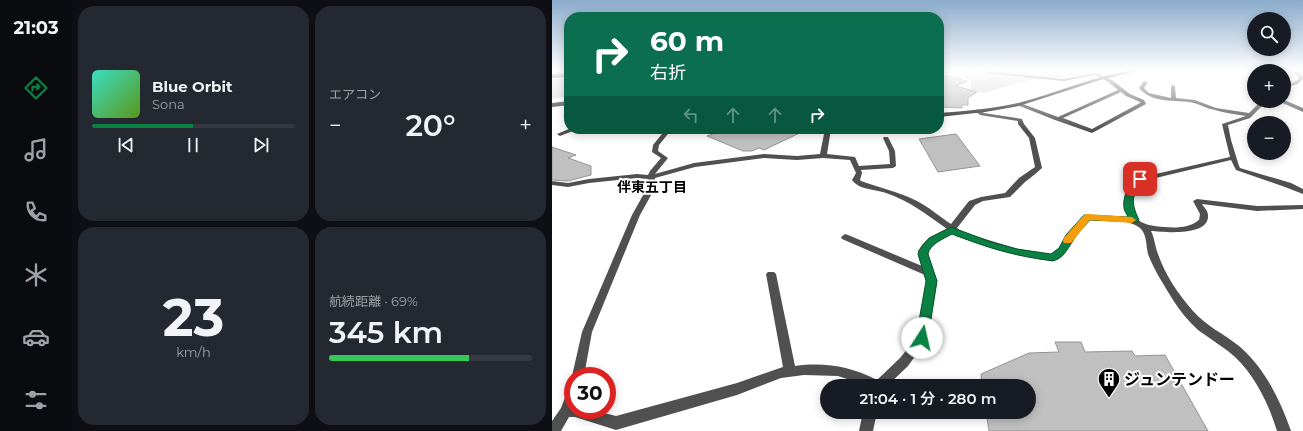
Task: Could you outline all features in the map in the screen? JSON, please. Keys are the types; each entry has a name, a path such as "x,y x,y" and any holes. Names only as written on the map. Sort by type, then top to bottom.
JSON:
{"street":[{"path":"944,114 978,111 1018,104 1062,90"},
{"path":"1018,104 1092,131 1143,104 1142,101 1128,95 1122,90"},
{"path":"1057,119 1122,90"},
{"path":"1143,90 1147,94"},
{"path":"1173,90 1174,99"},
{"path":"1128,95 1147,94 1170,100 1174,99 1195,102 1215,109 1249,115"},
{"path":"552,106 564,104"},
{"path":"1291,105 1303,110"},
{"path":"1256,108 1248,117 1225,124 1225,132 1236,166 1244,172 1288,185 1303,192"},
{"path":"886,379 904,362 922,338 932,281 923,254 924,250 933,240 951,230 972,203 981,199 1007,195 1022,180 1039,168 1032,138 1020,120 982,114 978,111"},
{"path":"560,134 564,133"},
{"path":"580,367 587,332 636,214 651,188 652,172 665,158 655,152 656,145 665,134"},
{"path":"823,156 827,134"},
{"path":"857,168 893,166 892,150 886,138"},
{"path":"552,183 568,185 589,181 637,176 651,177 694,165 764,156 796,158 823,156 853,158 859,173 856,180 858,183 887,191 916,203 951,230 988,244 1017,252 1053,258 1063,250 1070,237 1088,217 1134,220"},
{"path":"1233,158 1180,172 1140,179 1130,192 1128,208 1134,220 1145,228 1151,242 1152,253 1188,314 1198,324 1226,343 1247,361 1271,396 1284,431"},
{"path":"1145,228 1188,229 1199,226 1204,221 1204,214 1197,201 1214,202 1240,207 1275,209 1303,207"},
{"path":"845,237 929,273"},
{"path":"772,274 790,372"},
{"path":"602,419 616,423 737,389 790,372 804,370 838,371 863,379"},
{"path":"554,431 564,414"},
{"path":"866,431 868,419"}],"shaded area":[{"path":"552,90 564,90 564,97 552,99"},
{"path":"972,90 993,90 983,93"}],"building":[{"path":"944,90 970,90 977,92 968,98 968,105 962,105 962,108 944,107"},
{"path":"712,134 798,134 764,150 759,148 752,151 743,151 707,136"},
{"path":"956,134 980,166 938,172 919,139"},
{"path":"552,147 576,155 568,158 591,166 591,175 568,181 552,180"},
{"name":"ジュンテンドー","path":"1055,342 1081,342 1085,352 1132,351 1135,356 1165,355 1208,431 989,431 987,419 1036,419 1036,379 981,379 981,374 1029,353 1059,352"}],"slow traffic":[{"path":"1068,241 1088,217 1132,220"}],"place":[{"name":"ジュンテンドー","path":"1109,398"}],"district":[{"name":"伴東五丁目","path":"652,187"}],"route":[{"path":"922,338 932,281 923,254 924,250 933,240 951,230 988,244 1017,252 1053,258 1063,250 1070,237 1088,217 1134,220 1128,208 1130,192 1140,179"}]}
